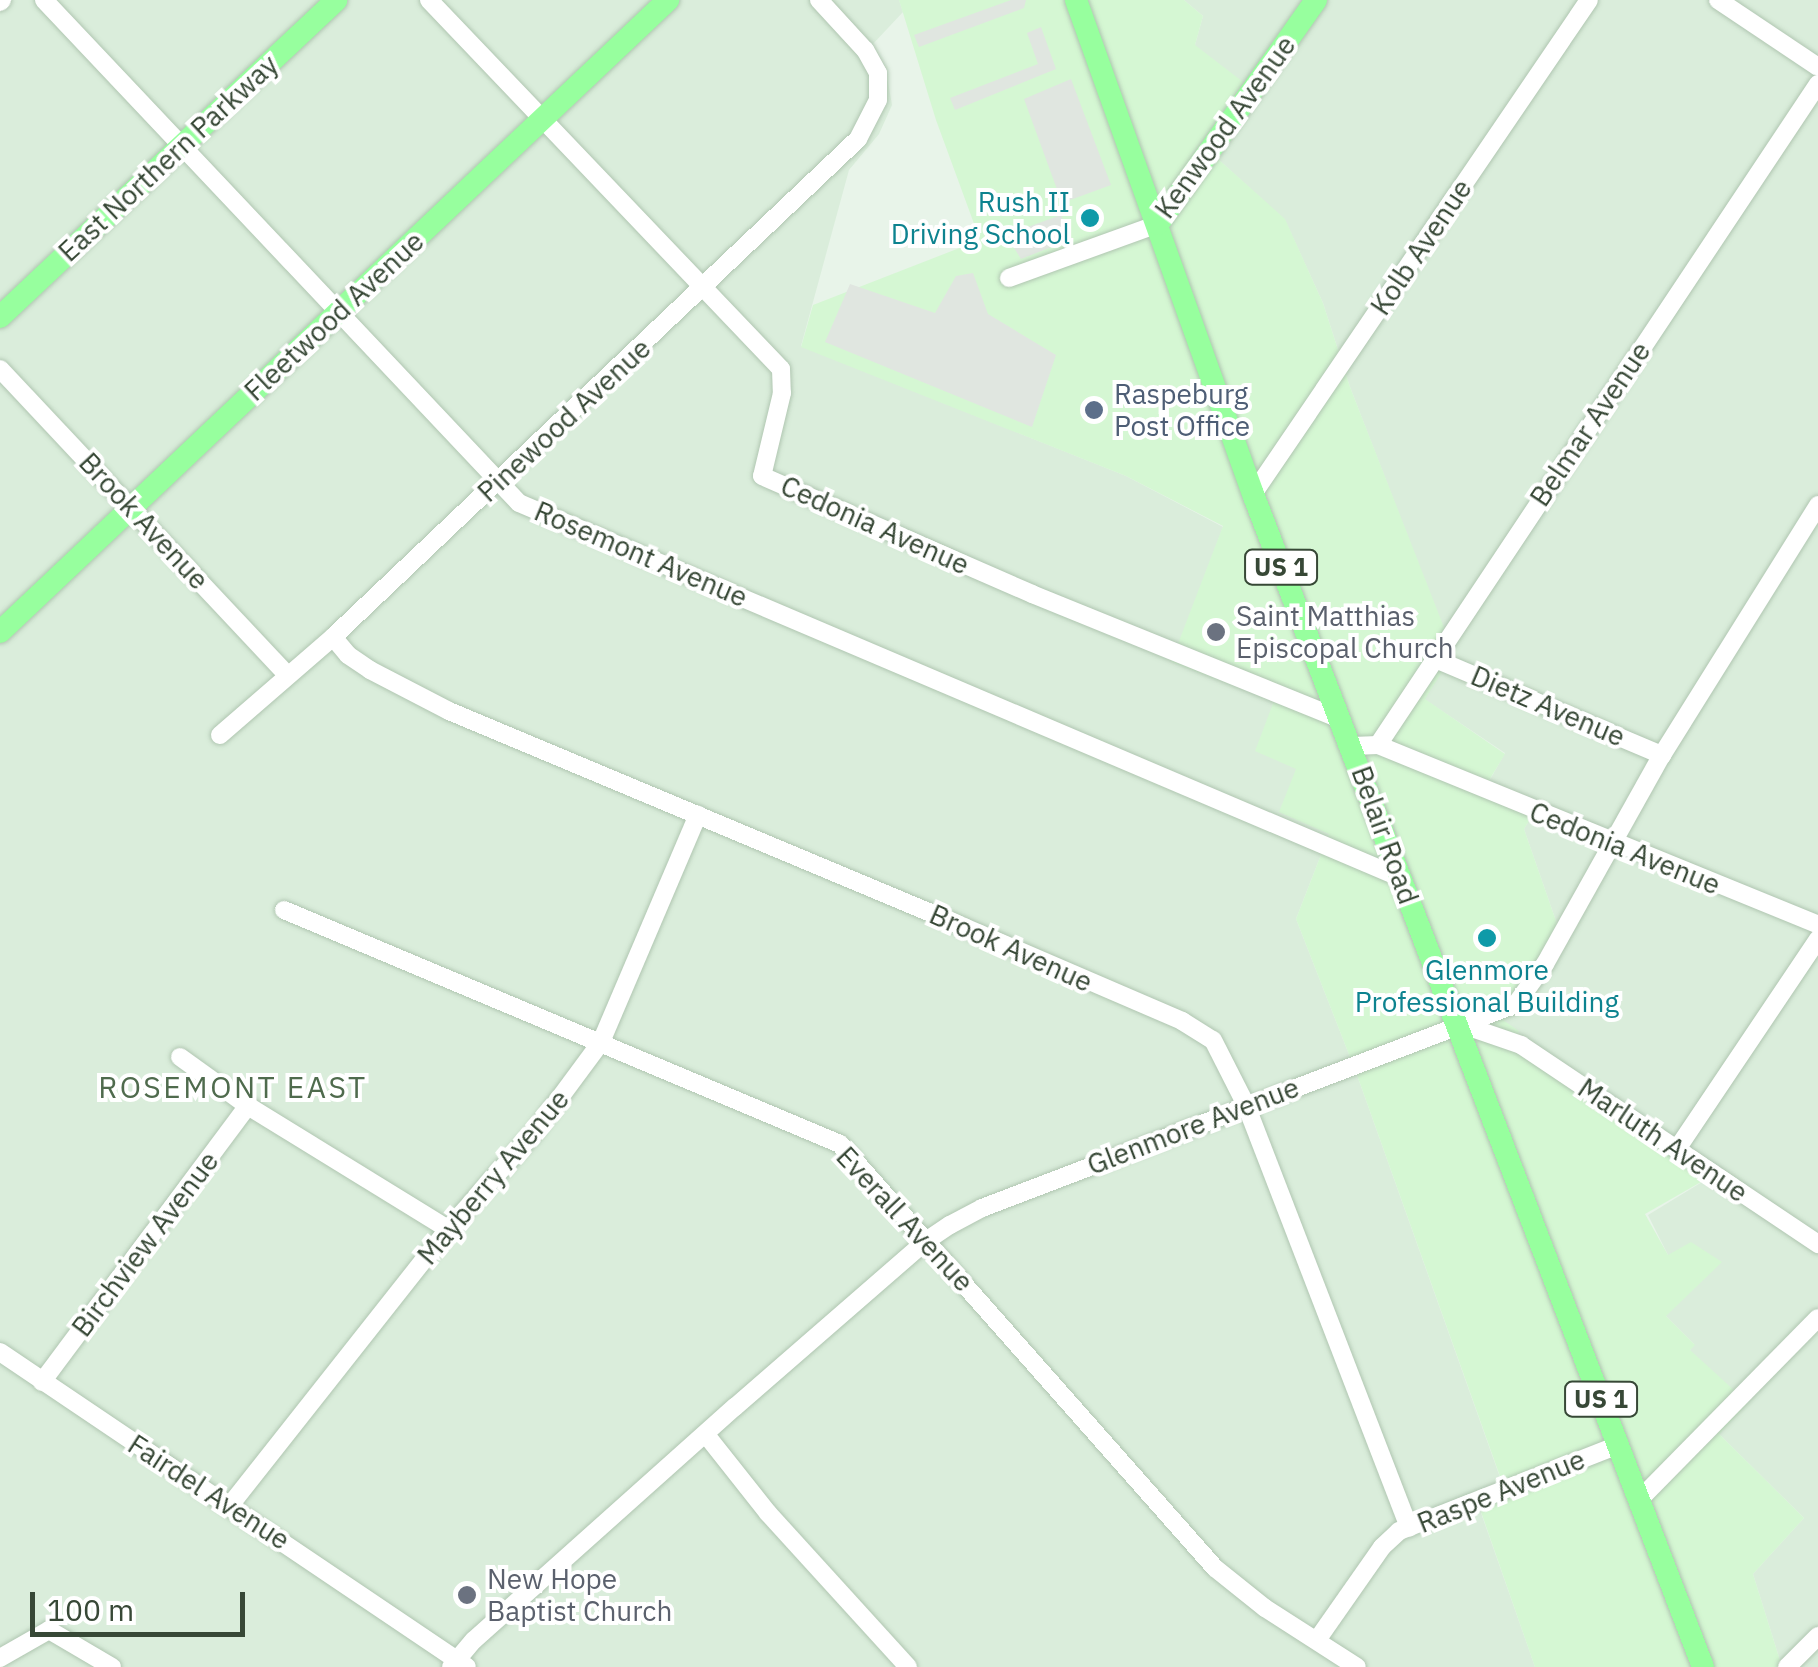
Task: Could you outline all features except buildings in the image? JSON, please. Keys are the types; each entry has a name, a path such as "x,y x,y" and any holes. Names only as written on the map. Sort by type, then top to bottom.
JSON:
{"main road":[{"name":"East Northern Parkway","path":"0,317 336,0"},
{"name":"Fleetwood Avenue","path":"0,632 668,0"},
{"name":"Belair Road","path":"1076,0 1253,494 1703,1667"},
{"name":"Kenwood Avenue","path":"1158,224 1316,0"}],"street":[{"name":"Cedonia Avenue","path":"429,0 781,369 782,393 762,476 1032,594 1340,719"},
{"name":"Pinewood Avenue","path":"220,736 333,636 706,287 858,139 872,118 880,84 865,50 819,0"},
{"name":"Kolb Avenue","path":"1253,494 1589,0"},
{"path":"1718,0 1818,67"},
{"name":"Rosemont Avenue","path":"48,1 518,502 1400,877"},
{"name":"Belmar Avenue","path":"1378,745 1818,84"},
{"name":"Kenwood Avenue","path":"1009,278 1158,224"},
{"name":"Brook Avenue","path":"0,369 287,675"},
{"path":"1506,1039 1502,1028 1506,1010 1533,982 1662,755 1818,505"},
{"name":"Brook Avenue","path":"333,636 348,656 398,686 1202,1030 1220,1048 1246,1105 1409,1528"},
{"name":"Dietz Avenue","path":"1433,658 1662,755"},
{"name":"Cedonia Avenue","path":"1378,745 1818,925"},
{"path":"1352,746 1378,745"},
{"name":"Mayberry Avenue","path":"231,1504 448,1229 534,1134 601,1042 698,815"},
{"name":"Everall Avenue","path":"284,910 840,1144 1215,1568 1265,1608 1357,1667"},
{"path":"1677,1149 1818,939"},
{"name":"Glenmore Avenue","path":"458,1665 926,1241 982,1208 1459,1024 1506,1010"},
{"name":"Marluth Avenue","path":"1459,1024 1506,1039 1559,1069 1818,1244"},
{"path":"180,1057 248,1106 448,1229"},
{"name":"Birchview Avenue","path":"42,1382 248,1106"},
{"path":"1639,1500 1818,1318"},
{"name":"Fairdel Avenue","path":"0,1352 231,1504 458,1665"},
{"path":"707,1436 768,1513 908,1667"},
{"name":"Raspe Avenue","path":"1318,1640 1382,1547 1409,1528 1618,1445"},
{"path":"0,1658 39,1634 60,1633 112,1667"},
{"path":"1788,1667 1818,1636"}],"shaded area":[{"path":"0,0 899,0 903,12 872,45 888,82 892,105 879,134 849,170 801,346 1126,476 1223,527 1172,662 1275,701 1297,769 1329,834 1296,919 1357,1075 1507,1497 1480,1510 1535,1667 0,1667"},
{"path":"899,0 1184,0 1203,16 1195,45 1260,95 1218,159 1285,219 1323,303 1350,387 1454,653 1425,699 1505,754 1488,782 1538,806 1524,829 1564,944 1523,1008 1503,1020 1519,1031 1513,1045 1708,1178 1645,1214 1668,1255 1691,1242 1722,1262 1666,1316 1695,1345 1690,1350 1748,1403 1719,1434 1804,1518 1753,1574 1782,1667 1535,1667 1480,1509 1507,1496 1357,1075 1296,919 1329,834 1279,812 1296,769 1255,751 1274,701 1171,662 1223,526 1126,476 801,347 813,305 980,240 936,120"},
{"path":"1011,0 1026,0 1024,8 919,47 914,35"},
{"path":"1184,0 1818,0 1818,1667 1782,1667 1753,1574 1804,1518 1719,1434 1690,1350 1694,1344 1666,1316 1668,1255 1648,1215 1707,1179 1513,1045 1502,1021 1564,944 1524,829 1537,806 1488,783 1505,753 1424,699 1437,612 1350,387 1323,303 1285,220 1218,159 1195,45 1203,16"},
{"path":"1041,27 1056,69 955,110 950,98 1038,64 1027,33"},
{"path":"1071,79 1111,185 1062,203 1024,99"},
{"path":"1061,215 1072,239 1021,259 1006,235"},
{"path":"973,273 988,314 1056,355 1032,427 825,342 850,284 935,313 956,276"}],"place":[{"name":"Rush II Driving School","path":"1090,218"},
{"name":"Raspeburg Post Office","path":"1094,410"},
{"name":"Saint Matthias Episcopal Church","path":"1216,632"},
{"name":"Glenmore Professional Building","path":"1487,938"},
{"name":"New Hope Baptist Church","path":"467,1595"}],"district":[{"name":"ROSEMONT EAST","path":"233,1087"}]}
